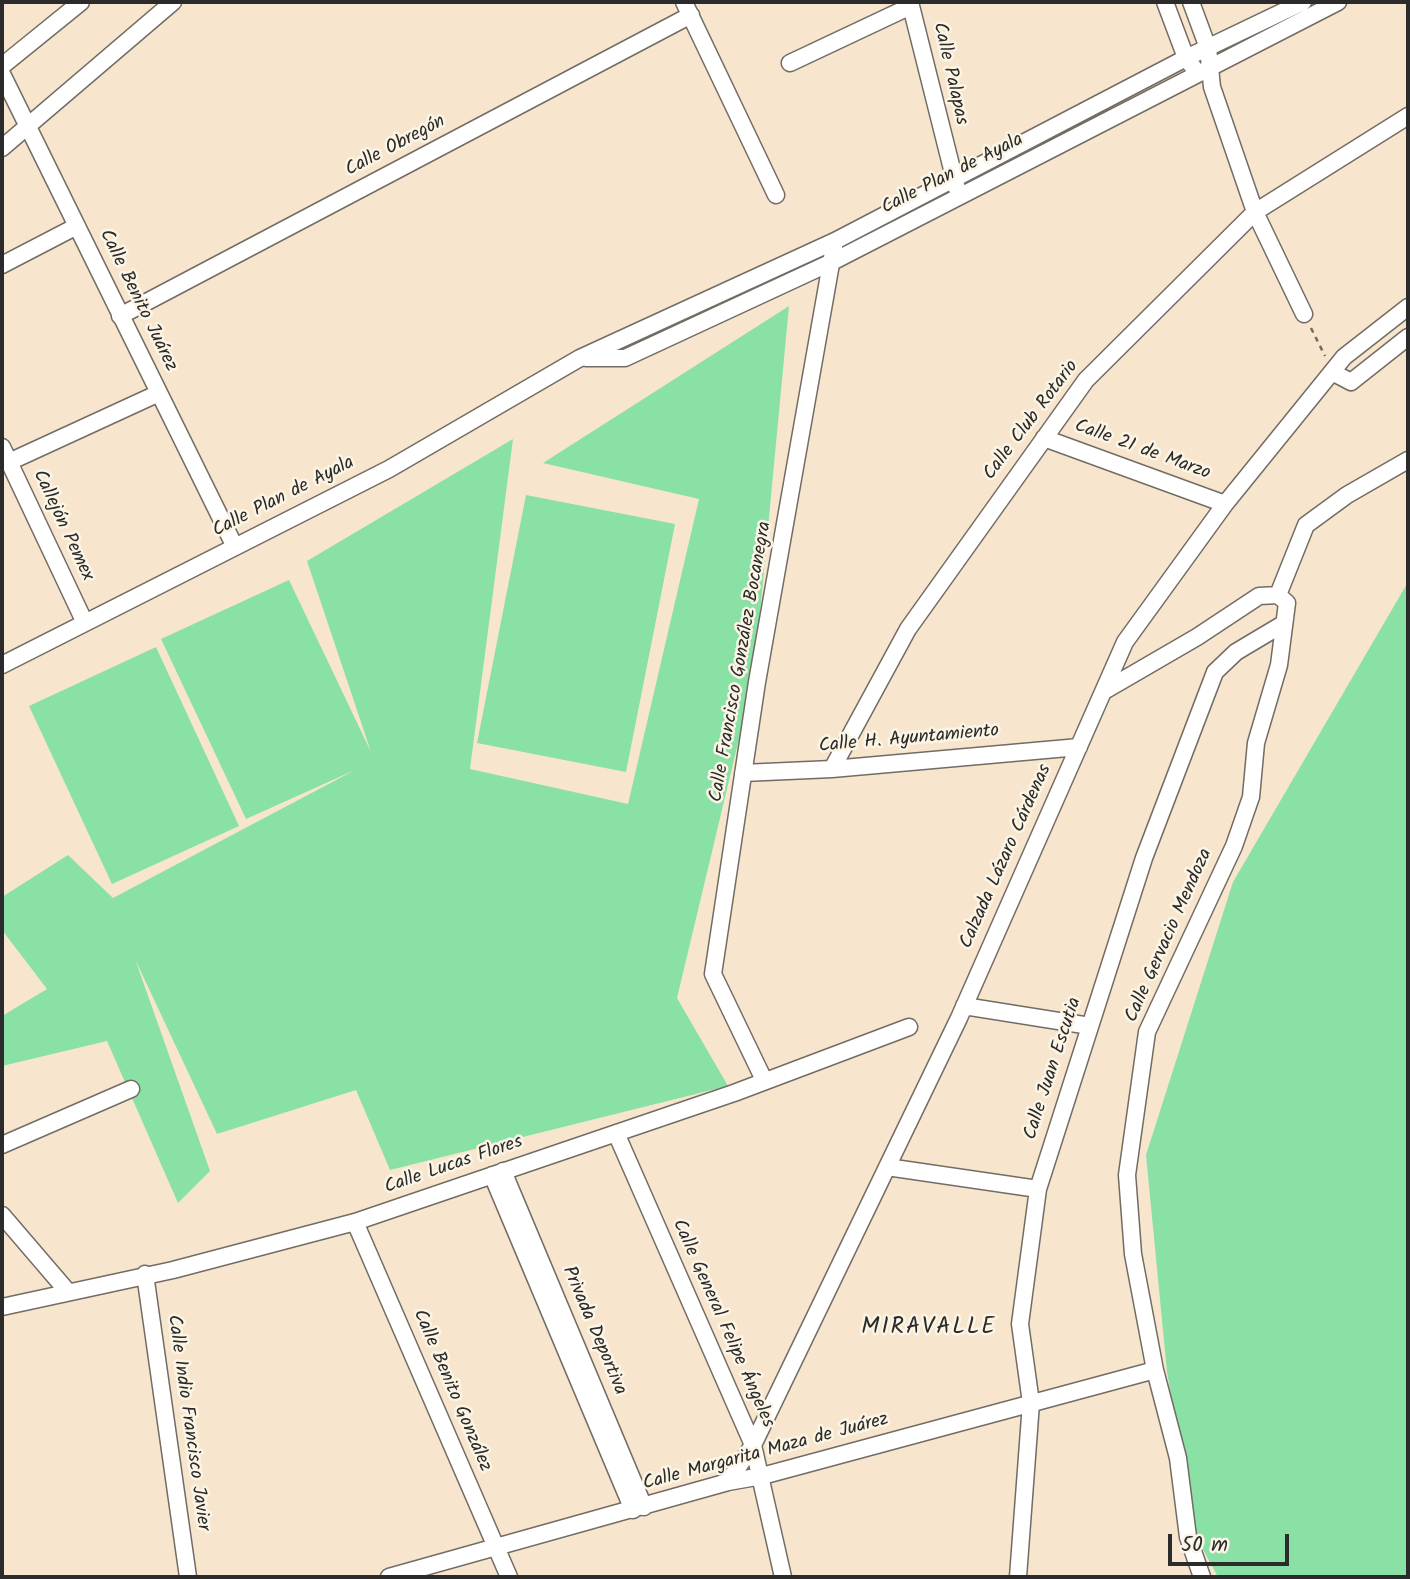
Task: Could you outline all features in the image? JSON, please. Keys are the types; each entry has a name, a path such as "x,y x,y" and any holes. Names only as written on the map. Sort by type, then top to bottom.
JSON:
{"street":[{"path":"2,66 81,2"},
{"path":"2,148 25,119 173,2"},
{"path":"1165,2 1186,58 1204,69 1255,212 1304,314"},
{"path":"1191,2 1208,48 1204,69"},
{"name":"Calle Plan de Ayala","path":"580,358 625,358 832,262 956,188 1186,58 1303,2"},
{"name":"Calle Plan de Ayala","path":"2,665 389,469 580,358 956,188 1338,2"},
{"path":"790,63 911,4"},
{"name":"Calle Palapas","path":"911,4 956,188"},
{"path":"687,8 776,195"},
{"name":"Calle Obregón","path":"120,316 687,8"},
{"name":"Calle Benito Juárez","path":"4,78 234,547"},
{"name":"Calle Club Rotario","path":"832,769 908,629 1086,380 1255,212 1408,116"},
{"path":"2,265 77,226"},
{"name":"Calle Francisco González Bocanegra","path":"764,1080 713,974 743,773 835,241"},
{"name":"Calzada Lázaro Cárdenas","path":"728,1482 753,1445 964,1006 1125,642 1225,504 1344,357 1408,307"},
{"path":"1332,372 1351,382 1408,337"},
{"path":"9,462 159,393"},
{"name":"Calle 21 de Marzo","path":"1044,438 1225,504"},
{"name":"Callejón Pemex","path":"2,447 85,623"},
{"path":"1104,691 1197,637 1259,596 1278,595 1306,525 1347,495 1408,460"},
{"name":"Calle Gervacio Mendoza","path":"1202,1577 1188,1537 1178,1458 1155,1370 1133,1254 1127,1175 1147,1032 1234,846 1251,797 1256,743 1279,665 1287,603 1278,595"},
{"name":"Calle Juan Escutia","path":"1018,1577 1031,1403 1020,1324 1038,1189 1144,858 1215,672 1236,652 1283,624"},
{"name":"Calle H. Ayuntamiento","path":"743,773 832,769 1079,747"},
{"path":"964,1006 1090,1026"},
{"name":"Calle Lucas Flores","path":"2,1307 355,1222 616,1133 909,1027"},
{"path":"2,1145 131,1089"},
{"name":"Calle General Felipe Ángeles","path":"616,1133 753,1445 783,1577"},
{"path":"887,1167 1038,1189"},
{"name":"Privada Deportiva","path":"497,1173 639,1509"},
{"path":"2,1215 68,1292"},
{"name":"Calle Benito González","path":"355,1222 509,1577"},
{"name":"Calle Indio Francisco Javier","path":"145,1274 188,1577"},
{"name":"Calle Margarita Maza de Juárez","path":"389,1577 728,1482 762,1476 1155,1370"}],"path":[{"path":"1304,314 1332,372"}],"green space":[{"path":"789,306 754,676 677,998 728,1086 390,1170 356,1090 217,1134 135,959 210,1171 178,1203 107,1041 2,1066 2,1016 47,989 2,930 2,897 68,855 113,898 355,770 246,819 161,639 289,580 371,752 307,561 513,439 470,769 628,804 699,499 543,463"},
{"path":"526,495 675,524 626,772 477,743"},
{"path":"1408,582 1408,1577 1218,1577 1195,1535 1167,1372 1146,1155 1233,882"},
{"path":"156,647 239,826 112,884 29,706"}],"district":[{"name":"MIRAVALLE","path":"929,1329"}]}
